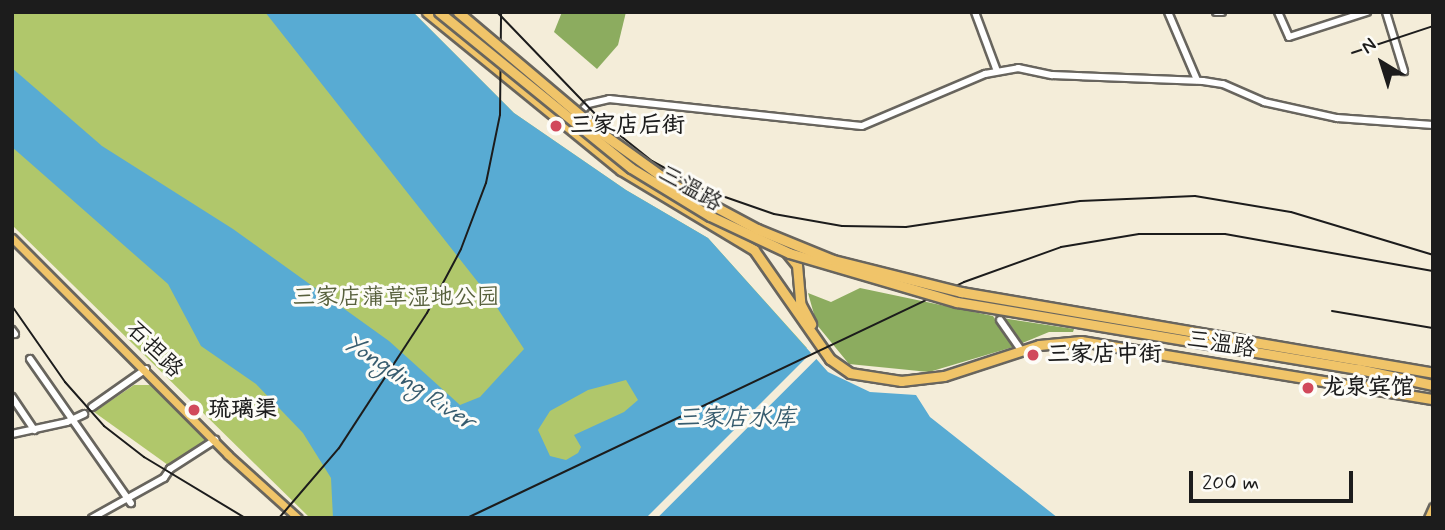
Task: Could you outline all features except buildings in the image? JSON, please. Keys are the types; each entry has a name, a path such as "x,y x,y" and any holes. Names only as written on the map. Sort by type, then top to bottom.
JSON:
{"highway":[{"name":"三温路","path":"427,12 566,130 661,196 754,250 787,303 840,368 874,379 924,379 963,373 1021,350 1081,341 1433,399"},
{"path":"439,12 642,176 710,216 789,253 957,302 1359,369 1433,385"},
{"name":"三温路","path":"458,12 578,115 636,159 788,248 797,265 806,317 842,365 867,373 924,379"},
{"path":"458,12 636,159"},
{"path":"757,229 834,260 961,292 1433,373"},
{"path":"1360,387 1399,380 1433,385"}],"main road":[{"name":"石担路","path":"12,239 215,440 298,518"},
{"path":"1428,518 1433,506"}],"street":[{"path":"975,12 997,71"},
{"path":"1168,12 1197,80"},
{"path":"1216,12 1222,12"},
{"path":"1278,12 1289,37 1367,12"},
{"path":"1387,12 1404,71"},
{"path":"566,130 588,104 609,99 862,126 997,71 1197,80 1223,84 1264,102 1337,118 1433,125"},
{"path":"1000,320 1021,350"},
{"path":"30,359 129,501"},
{"path":"92,407 146,369"},
{"path":"12,397 34,430"},
{"path":"12,434 72,421 84,414"},
{"path":"92,518 129,501 215,440"}],"green space":[{"name":"三家店蒲草湿地公园","path":"12,12 413,12 514,113 626,190 708,238 807,348 450,518 310,518 12,225"},
{"path":"562,12 626,12 618,45 597,69 554,32"},
{"path":"860,288 993,316 1013,347 929,372 849,364 817,325 808,293 831,302"},
{"path":"1002,318 1074,329 1073,332 1049,332 1020,344"},
{"path":"134,385 152,385 206,440 168,465 94,412"}],"water":[{"name":"三家店水库","path":"265,12 413,12 514,113 626,190 708,238 828,372 870,392 916,395 930,417 1058,518 333,518 331,478 303,433 256,384 201,346 168,284 12,147 12,68 102,146 233,229 389,341 460,405 480,397 524,349 492,300","holes":["626,380 638,400 624,412 574,435 581,447 578,453 566,460 550,456 538,430 550,411 588,390"]}],"pier":[{"path":"813,351 819,357 657,518 646,518"}],"railway":[{"path":"497,12 602,121 652,161 705,190 774,214 842,226 906,227 1080,201 1195,196 1291,212 1433,255"},
{"path":"279,518 339,448 427,313 461,249 486,183 500,115 501,12"},
{"path":"1352,53 1433,26"},
{"path":"467,518 964,282 1061,247 1139,234 1225,234 1433,271"},
{"path":"12,306 65,382 104,426 144,457 245,518"},
{"path":"1332,311 1433,328"}],"place":[{"name":"三家店后街","path":"556,126"},
{"name":"三家店中街","path":"1033,355"},
{"name":"龙泉宾馆","path":"1308,388"},
{"name":"琉璃渠","path":"194,410"}],"water label":[{"name":"Yongding River","path":"409,383"}]}
